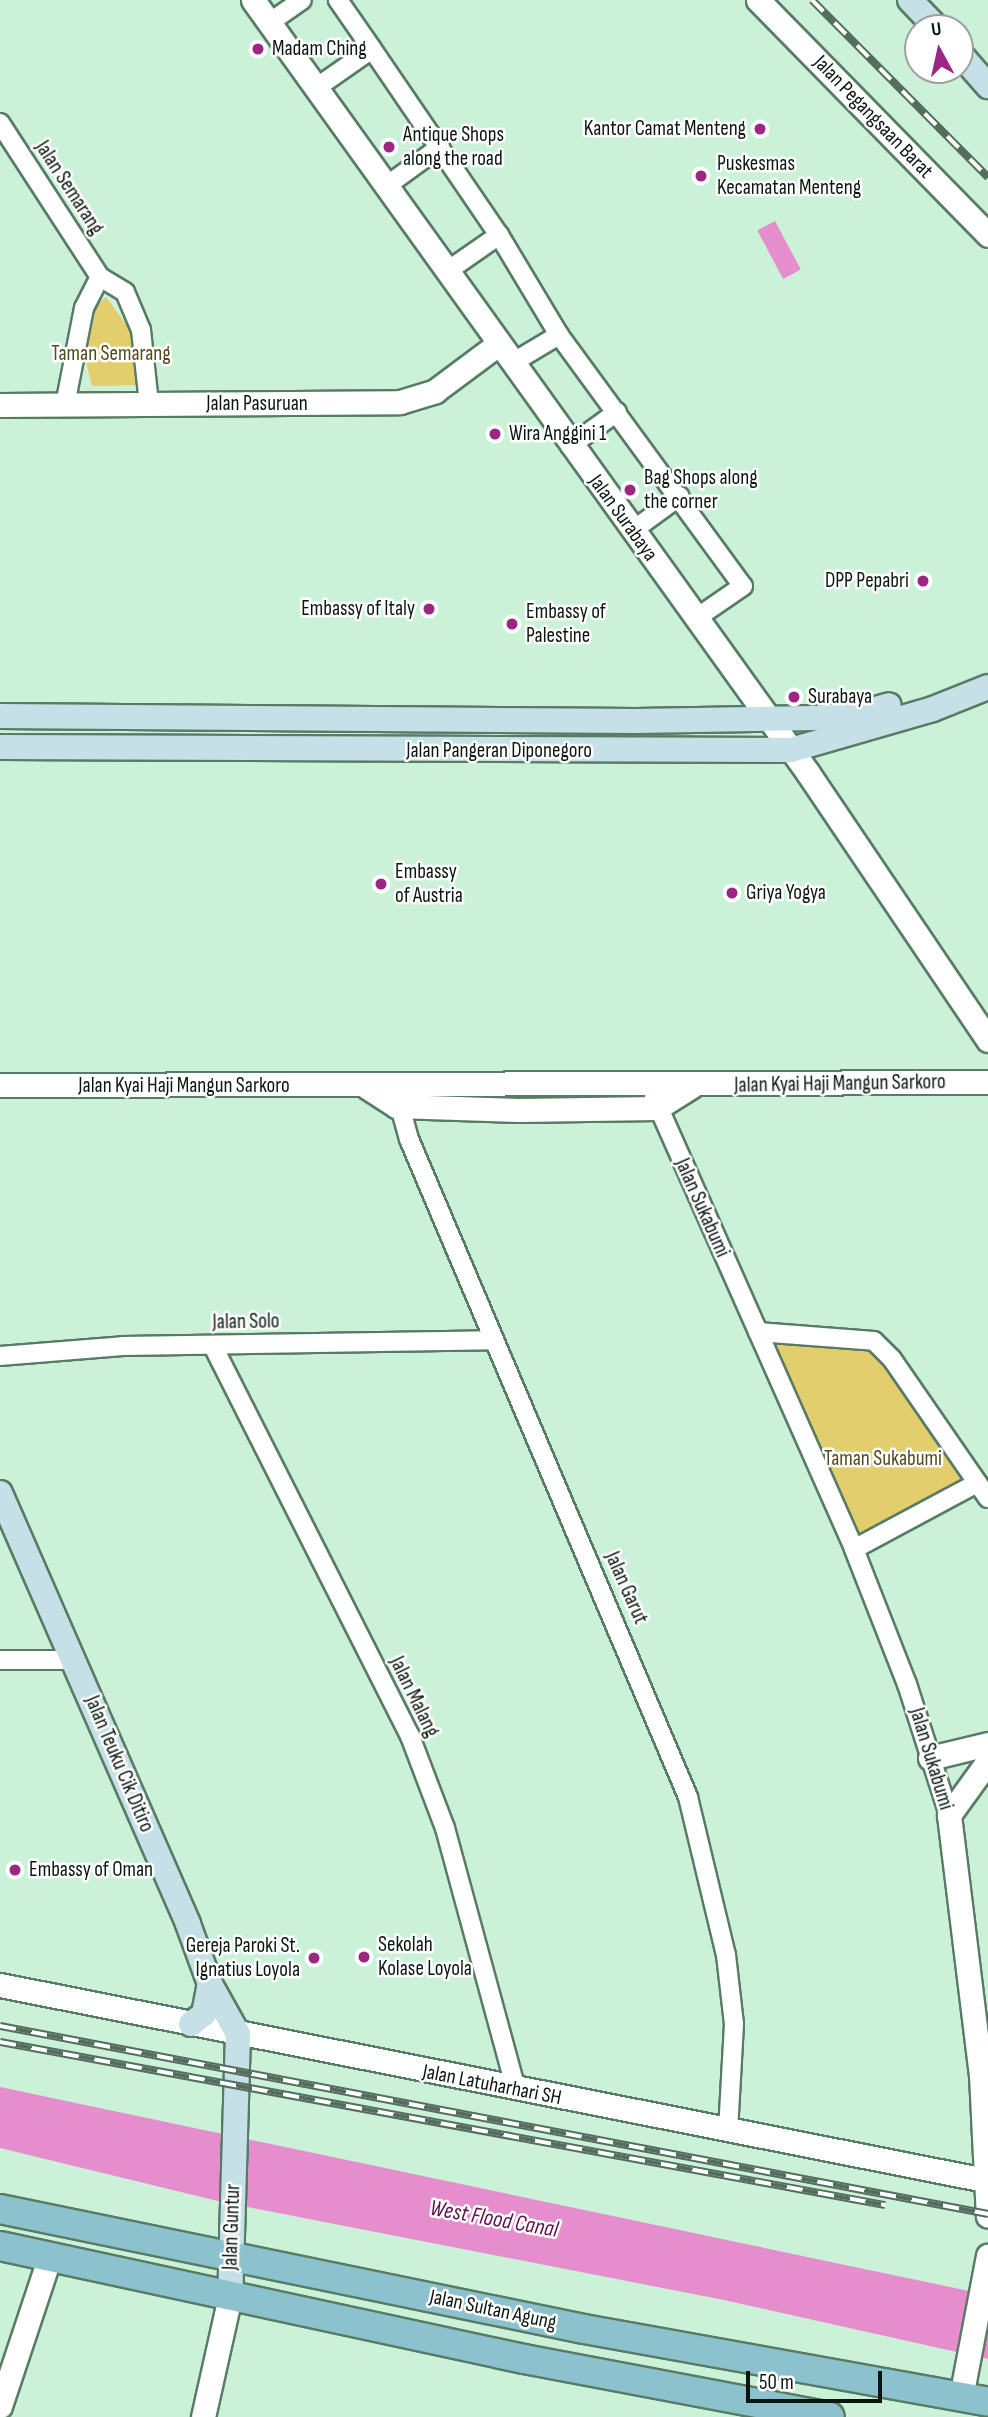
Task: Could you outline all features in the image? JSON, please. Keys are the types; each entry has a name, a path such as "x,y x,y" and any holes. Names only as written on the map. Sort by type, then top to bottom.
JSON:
{"main road":[{"path":"910,0 924,14"},
{"path":"974,70 988,86"},
{"name":"Jalan Pangeran Diponegoro","path":"0,716 242,719 765,717 864,713 988,669"},
{"name":"Jalan Pangeran Diponegoro","path":"0,747 791,750 920,713 988,687"},
{"path":"242,719 257,729 258,736 250,749"},
{"name":"Jalan Teuku Cik Ditiro","path":"0,1493 74,1660 210,1984 238,2034"},
{"path":"191,2024 204,2014 210,1984"},
{"name":"Jalan Guntur","path":"230,2295 238,2034"},
{"name":"Jalan Sultan Agung","path":"1,2213 231,2256 584,2329 975,2399"},
{"name":"Jalan Sultan Agung","path":"0,2246 49,2259 576,2369 830,2417"},
{"path":"576,2369 584,2329"}],"street":[{"name":"Jalan Surabaya","path":"253,0 269,23 324,83 386,187 454,267 498,344 519,359 578,440 632,531 791,750 988,1040"},
{"path":"338,0 372,48 433,152 492,240 552,339 743,586 695,619"},
{"name":"Jalan Pegangsaan Barat","path":"758,0 988,235"},
{"path":"269,23 296,4"},
{"path":"324,83 372,48"},
{"name":"Jalan Semarang","path":"0,123 100,277 125,292 141,330 149,404"},
{"path":"386,187 433,152"},
{"path":"454,267 492,240"},
{"path":"65,405 83,308 100,277"},
{"path":"519,359 552,339"},
{"name":"Jalan Pasuruan","path":"0,405 400,402 435,391 498,344"},
{"path":"578,440 610,417"},
{"path":"632,531 674,500"},
{"name":"Jalan Kyai Haji Mangun Sarkoro","path":"397,1096 517,1085 650,1083 692,1086 988,1082"},
{"name":"Jalan Sukabumi","path":"650,1083 657,1108 854,1549 949,1815 985,2075 988,2216"},
{"name":"Jalan Kyai Haji Mangun Sarkoro","path":"0,1085 367,1087 397,1096 518,1110 657,1108"},
{"path":"517,1085 518,1110"},
{"path":"657,1108 692,1086"},
{"name":"Jalan Garut","path":"397,1096 493,1340 646,1692 688,1797 726,1955 734,2024 728,2130"},
{"path":"758,1332 874,1341 892,1359 982,1490 854,1549"},
{"name":"Jalan Solo","path":"0,1356 123,1346 493,1340"},
{"name":"Jalan Malang","path":"213,1346 410,1736 445,1828 516,2090"},
{"path":"0,1660 74,1660"},
{"path":"930,1758 988,1744"},
{"path":"949,1815 988,1761"},
{"name":"Jalan Latuharhari SH","path":"0,1985 516,2090 987,2180"},
{"path":"975,2399 966,2369 988,2256"},
{"path":"0,2406 49,2259"},
{"name":"Jalan Guntur","path":"203,2417 230,2295"}],"green space":[{"name":"Taman Semarang","path":"106,297 134,335 144,385 92,386 81,341 86,315"},
{"name":"Taman Sukabumi","path":"765,1339 855,1342 882,1354 970,1481 855,1542"}],"water":[{"path":"775,221 801,270 783,279 757,230"},
{"name":"West Flood Canal","path":"0,2087 988,2295 988,2359 724,2300 222,2202 0,2148"}],"railway":[{"path":"812,0 988,177"},
{"path":"0,2026 988,2214"},
{"path":"0,2042 885,2205"}],"place":[{"name":"Madam Ching","path":"258,49"},
{"name":"Kantor Camat Menteng","path":"760,129"},
{"name":"Antique Shops along the road","path":"389,147"},
{"name":"Puskesmas Kecamatan Menteng","path":"701,176"},
{"name":"Wira Anggini 1","path":"495,434"},
{"name":"Bag Shops along the corner","path":"630,490"},
{"name":"DPP Pepabri","path":"923,581"},
{"name":"Embassy of Italy","path":"429,609"},
{"name":"Embassy of Palestine","path":"512,624"},
{"name":"Surabaya","path":"794,697"},
{"name":"Embassy of Austria","path":"381,884"},
{"name":"Griya Yogya","path":"732,893"},
{"name":"Embassy of Oman","path":"15,1870"},
{"name":"Sekolah Kolase Loyola","path":"364,1957"},
{"name":"Gereja Paroki St. Ignatius Loyola","path":"314,1958"}]}
